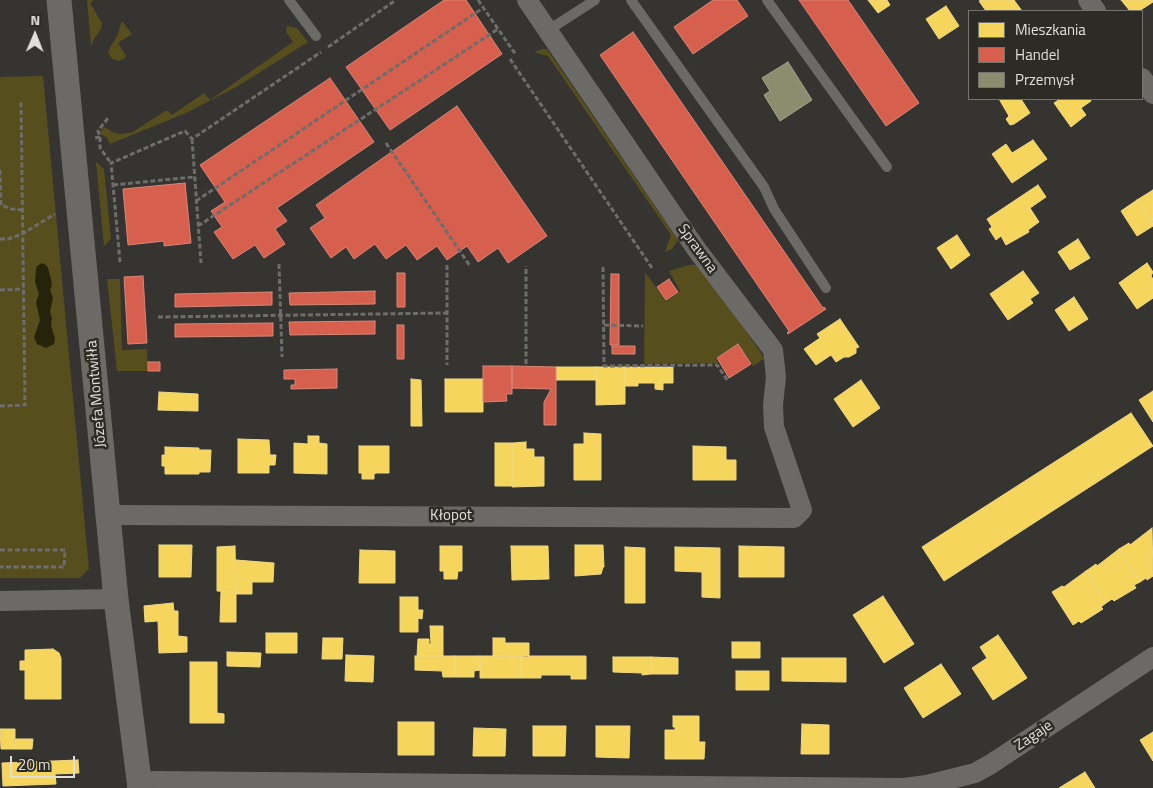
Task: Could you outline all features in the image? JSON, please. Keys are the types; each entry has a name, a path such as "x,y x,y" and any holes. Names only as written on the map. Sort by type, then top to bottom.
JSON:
{"street":[{"name":"Józefa Montwiłła","path":"59,0 116,599 140,785"},
{"name":"Sprawna","path":"527,0 697,250 773,350 776,377 773,405 774,427 802,510 794,518"},
{"path":"1143,79 1153,94"},
{"name":"Kłopot","path":"108,515 794,518"},
{"path":"0,601 116,599"},
{"name":"Zagaje","path":"140,785 176,781 904,788 942,783 975,773 1153,657"}],"lane":[{"path":"289,0 316,36"},
{"path":"547,31 595,0"},
{"path":"630,0 764,187 774,209 826,288"},
{"path":"767,0 887,167"}],"path":[{"path":"192,139 396,0"},
{"path":"478,0 516,55"},
{"path":"196,201 484,8"},
{"path":"198,226 498,29"},
{"path":"510,59 652,268"},
{"path":"0,406 24,406 21,101"},
{"path":"108,118 98,131 100,148 111,163 120,262"},
{"path":"111,163 185,131 192,139 202,263"},
{"path":"91,140 100,137"},
{"path":"386,143 470,266"},
{"path":"0,170 1,206 22,210"},
{"path":"113,185 195,177"},
{"path":"0,240 22,234 62,210"},
{"path":"279,264 282,357"},
{"path":"447,265 447,365"},
{"path":"526,266 526,364"},
{"path":"604,267 604,366 717,365 728,381"},
{"path":"0,290 24,289"},
{"path":"158,317 447,313"},
{"path":"604,326 643,326"},
{"path":"0,550 65,550 64,567 0,567"}],"shaded area":[{"path":"87,0 94,0 90,3 102,23 101,29 91,46"},
{"path":"123,22 132,34 118,43 126,56 118,61 111,58 108,51"},
{"path":"287,26 297,28 308,42 238,86 186,113 110,144 107,138 99,133 104,127 115,133 133,132 165,111 172,115 204,93 210,100 293,42 286,32"},
{"path":"547,49 678,240 672,249 665,252 671,235 548,56 534,52"},
{"path":"43,76 89,569 80,578 0,578 0,77"},
{"path":"96,162 104,169 111,239 104,246"},
{"path":"42,263 48,268 51,279 52,286 50,290 53,298 50,312 52,318 51,326 55,338 54,344 46,348 37,344 34,337 40,320 36,302 39,294 35,282 36,270 37,266"},
{"path":"689,265 697,265 707,274 764,359 753,366 738,344 716,358 718,363 644,364 645,272 666,301 680,291 669,271"},
{"path":"107,279 120,279 122,350 147,349 148,371 117,371"}],"building: Mieszkania":[{"path":"868,0 887,0 890,5 878,13"},
{"path":"1014,0 1021,10 985,10 979,1"},
{"path":"1121,0 1153,0 1153,2 1141,10 1129,10"},
{"path":"946,6 959,26 939,39 926,19"},
{"path":"1000,100 1022,100 1030,113 1010,125 1006,119 1009,116"},
{"path":"1058,100 1091,101 1081,108 1086,115 1071,127 1054,103"},
{"path":"1033,140 1047,159 1012,183 992,154 1006,144 1012,153"},
{"path":"1038,185 1046,197 1030,208 1039,222 1028,230 1029,232 1006,245 1001,236 996,240 989,229 992,227 987,219"},
{"path":"1153,190 1153,221 1152,223 1137,200"},
{"path":"1137,200 1153,222 1153,226 1137,236 1121,211"},
{"path":"957,235 970,255 951,269 937,248"},
{"path":"1078,239 1090,258 1070,270 1058,252"},
{"path":"1147,263 1153,272 1151,276 1153,279 1153,298 1137,309 1119,283"},
{"path":"1023,271 1039,293 1030,299 1033,303 1008,320 990,294"},
{"path":"1074,297 1088,319 1069,331 1055,310"},
{"path":"840,319 859,347 856,348 856,353 836,362 831,355 816,365 804,349 820,338 817,334"},
{"path":"556,367 596,367 596,380 556,380"},
{"path":"596,367 625,367 625,404 596,405"},
{"path":"625,367 673,367 673,383 663,383 663,390 655,389 655,383 638,383 638,386 625,386"},
{"path":"411,379 421,380 422,426 411,426"},
{"path":"445,379 483,379 483,412 445,412"},
{"path":"861,380 880,408 853,427 834,399"},
{"path":"1153,391 1153,422 1139,400"},
{"path":"159,392 198,394 198,411 158,410"},
{"path":"1131,413 1153,446 944,581 922,547"},
{"path":"584,433 601,434 601,480 574,480 574,444 584,444"},
{"path":"308,436 319,436 319,443 327,444 327,474 294,473 294,443 308,444"},
{"path":"238,439 269,440 270,455 276,455 275,465 269,465 269,473 238,473"},
{"path":"526,442 526,449 534,449 534,457 544,457 544,486 512,487 513,443"},
{"path":"495,443 513,443 512,486 495,486"},
{"path":"359,446 389,446 389,473 376,473 374,474 374,479 362,479 362,473 359,473"},
{"path":"693,446 726,447 726,460 736,460 736,480 693,480"},
{"path":"165,447 211,450 210,472 199,472 199,474 165,474 165,466 162,466 162,455 165,455"},
{"path":"1152,528 1153,576 1140,582 1119,549 1129,543 1130,545"},
{"path":"159,545 192,545 191,577 159,577"},
{"path":"575,545 603,545 604,567 601,574 575,576"},
{"path":"235,546 236,592 217,591 217,547"},
{"path":"440,546 462,546 462,571 458,571 457,579 444,579 444,571 440,571"},
{"path":"511,546 548,546 549,579 512,580"},
{"path":"739,546 784,547 784,577 739,577"},
{"path":"625,547 645,548 645,603 625,603"},
{"path":"675,547 720,548 720,598 702,597 702,572 675,571"},
{"path":"1119,549 1140,582 1134,585 1136,588 1114,601 1112,599 1106,603 1086,571 1096,564 1097,566"},
{"path":"360,550 395,551 395,583 359,583"},
{"path":"236,560 274,563 273,582 252,582 252,594 236,594"},
{"path":"1086,571 1106,603 1101,607 1103,609 1081,623 1079,621 1073,625 1052,592 1062,586 1064,587"},
{"path":"221,591 236,592 236,622 220,622"},
{"path":"883,596 914,644 884,663 853,615"},
{"path":"400,597 418,597 418,610 423,610 422,619 418,618 418,632 400,632"},
{"path":"173,603 174,611 178,611 178,636 187,637 187,652 159,653 158,621 145,622 144,606"},
{"path":"430,626 443,626 443,656 417,656 418,639 429,639 429,644 431,644"},
{"path":"266,633 297,633 297,653 266,653"},
{"path":"998,635 1027,678 993,700 972,668 987,658 980,647"},
{"path":"323,638 343,638 342,659 322,659"},
{"path":"493,638 505,638 505,643 529,643 529,657 493,656"},
{"path":"732,642 760,642 760,658 732,658"},
{"path":"53,649 59,653 61,658 61,699 25,699 25,670 20,670 20,661 25,661 25,650"},
{"path":"227,652 261,653 260,667 227,666"},
{"path":"346,655 374,656 373,682 345,681"},
{"path":"415,656 455,656 455,677 443,677 442,671 415,670"},
{"path":"455,656 480,656 480,670 474,671 474,677 455,677"},
{"path":"480,656 521,656 521,678 480,678"},
{"path":"521,656 586,656 586,679 571,679 571,675 541,675 541,678 521,678"},
{"path":"613,657 651,657 651,674 613,672"},
{"path":"651,657 678,658 678,674 651,674"},
{"path":"782,658 846,658 846,682 782,681"},
{"path":"190,662 217,662 217,713 224,714 224,723 190,723"},
{"path":"941,664 961,694 923,718 904,688"},
{"path":"736,671 769,671 769,690 736,690"},
{"path":"673,716 699,716 699,742 705,742 704,759 665,759 665,730 675,730 675,727 673,727"},
{"path":"398,722 434,722 434,755 398,755"},
{"path":"802,724 829,725 829,754 801,754"},
{"path":"533,726 566,726 565,756 533,756"},
{"path":"596,726 630,726 629,758 596,757"},
{"path":"474,728 506,729 505,756 473,756"},
{"path":"0,729 15,729 15,749 1,749"},
{"path":"1153,732 1153,761 1140,740"},
{"path":"14,739 33,739 32,749 15,749"},
{"path":"78,760 79,773 55,774 56,784 3,786 2,763"},
{"path":"1085,772 1095,788 1059,788"}],"building: Handel":[{"path":"444,0 466,0 502,54 390,130 346,67"},
{"path":"713,0 737,0 748,16 693,54 674,27"},
{"path":"799,0 848,0 919,103 886,126"},
{"path":"633,32 823,308 826,309 788,334 789,331 600,55"},
{"path":"330,78 374,142 277,208 287,221 275,229 285,244 264,258 255,245 233,259 214,232 222,227 211,211 225,202 200,165"},
{"path":"457,106 547,236 508,263 498,248 478,262 467,246 447,260 437,246 417,260 406,245 386,259 375,244 354,259 346,247 331,258 310,228 325,218 316,205"},
{"path":"185,183 191,243 164,246 164,241 128,245 123,189"},
{"path":"397,273 405,273 405,307 397,307"},
{"path":"611,274 619,274 619,345 610,345"},
{"path":"143,276 147,343 128,344 124,277"},
{"path":"669,279 678,292 666,300 657,287"},
{"path":"375,291 375,304 290,305 289,293"},
{"path":"272,292 272,305 175,307 175,294"},
{"path":"375,321 375,334 290,335 289,322"},
{"path":"273,323 273,336 175,337 175,324"},
{"path":"397,325 404,325 404,359 397,359"},
{"path":"738,344 751,364 729,378 717,358"},
{"path":"612,346 635,346 635,354 612,354"},
{"path":"148,362 160,362 160,371 148,371"},
{"path":"483,366 512,366 512,394 506,394 507,401 483,402"},
{"path":"512,366 556,367 556,425 544,425 544,402 551,389 512,388"},
{"path":"337,369 337,388 291,389 291,385 295,385 295,379 284,379 284,370"}],"building: Przemysł":[{"path":"788,62 812,100 780,121 764,95 770,91 762,78"}]}
